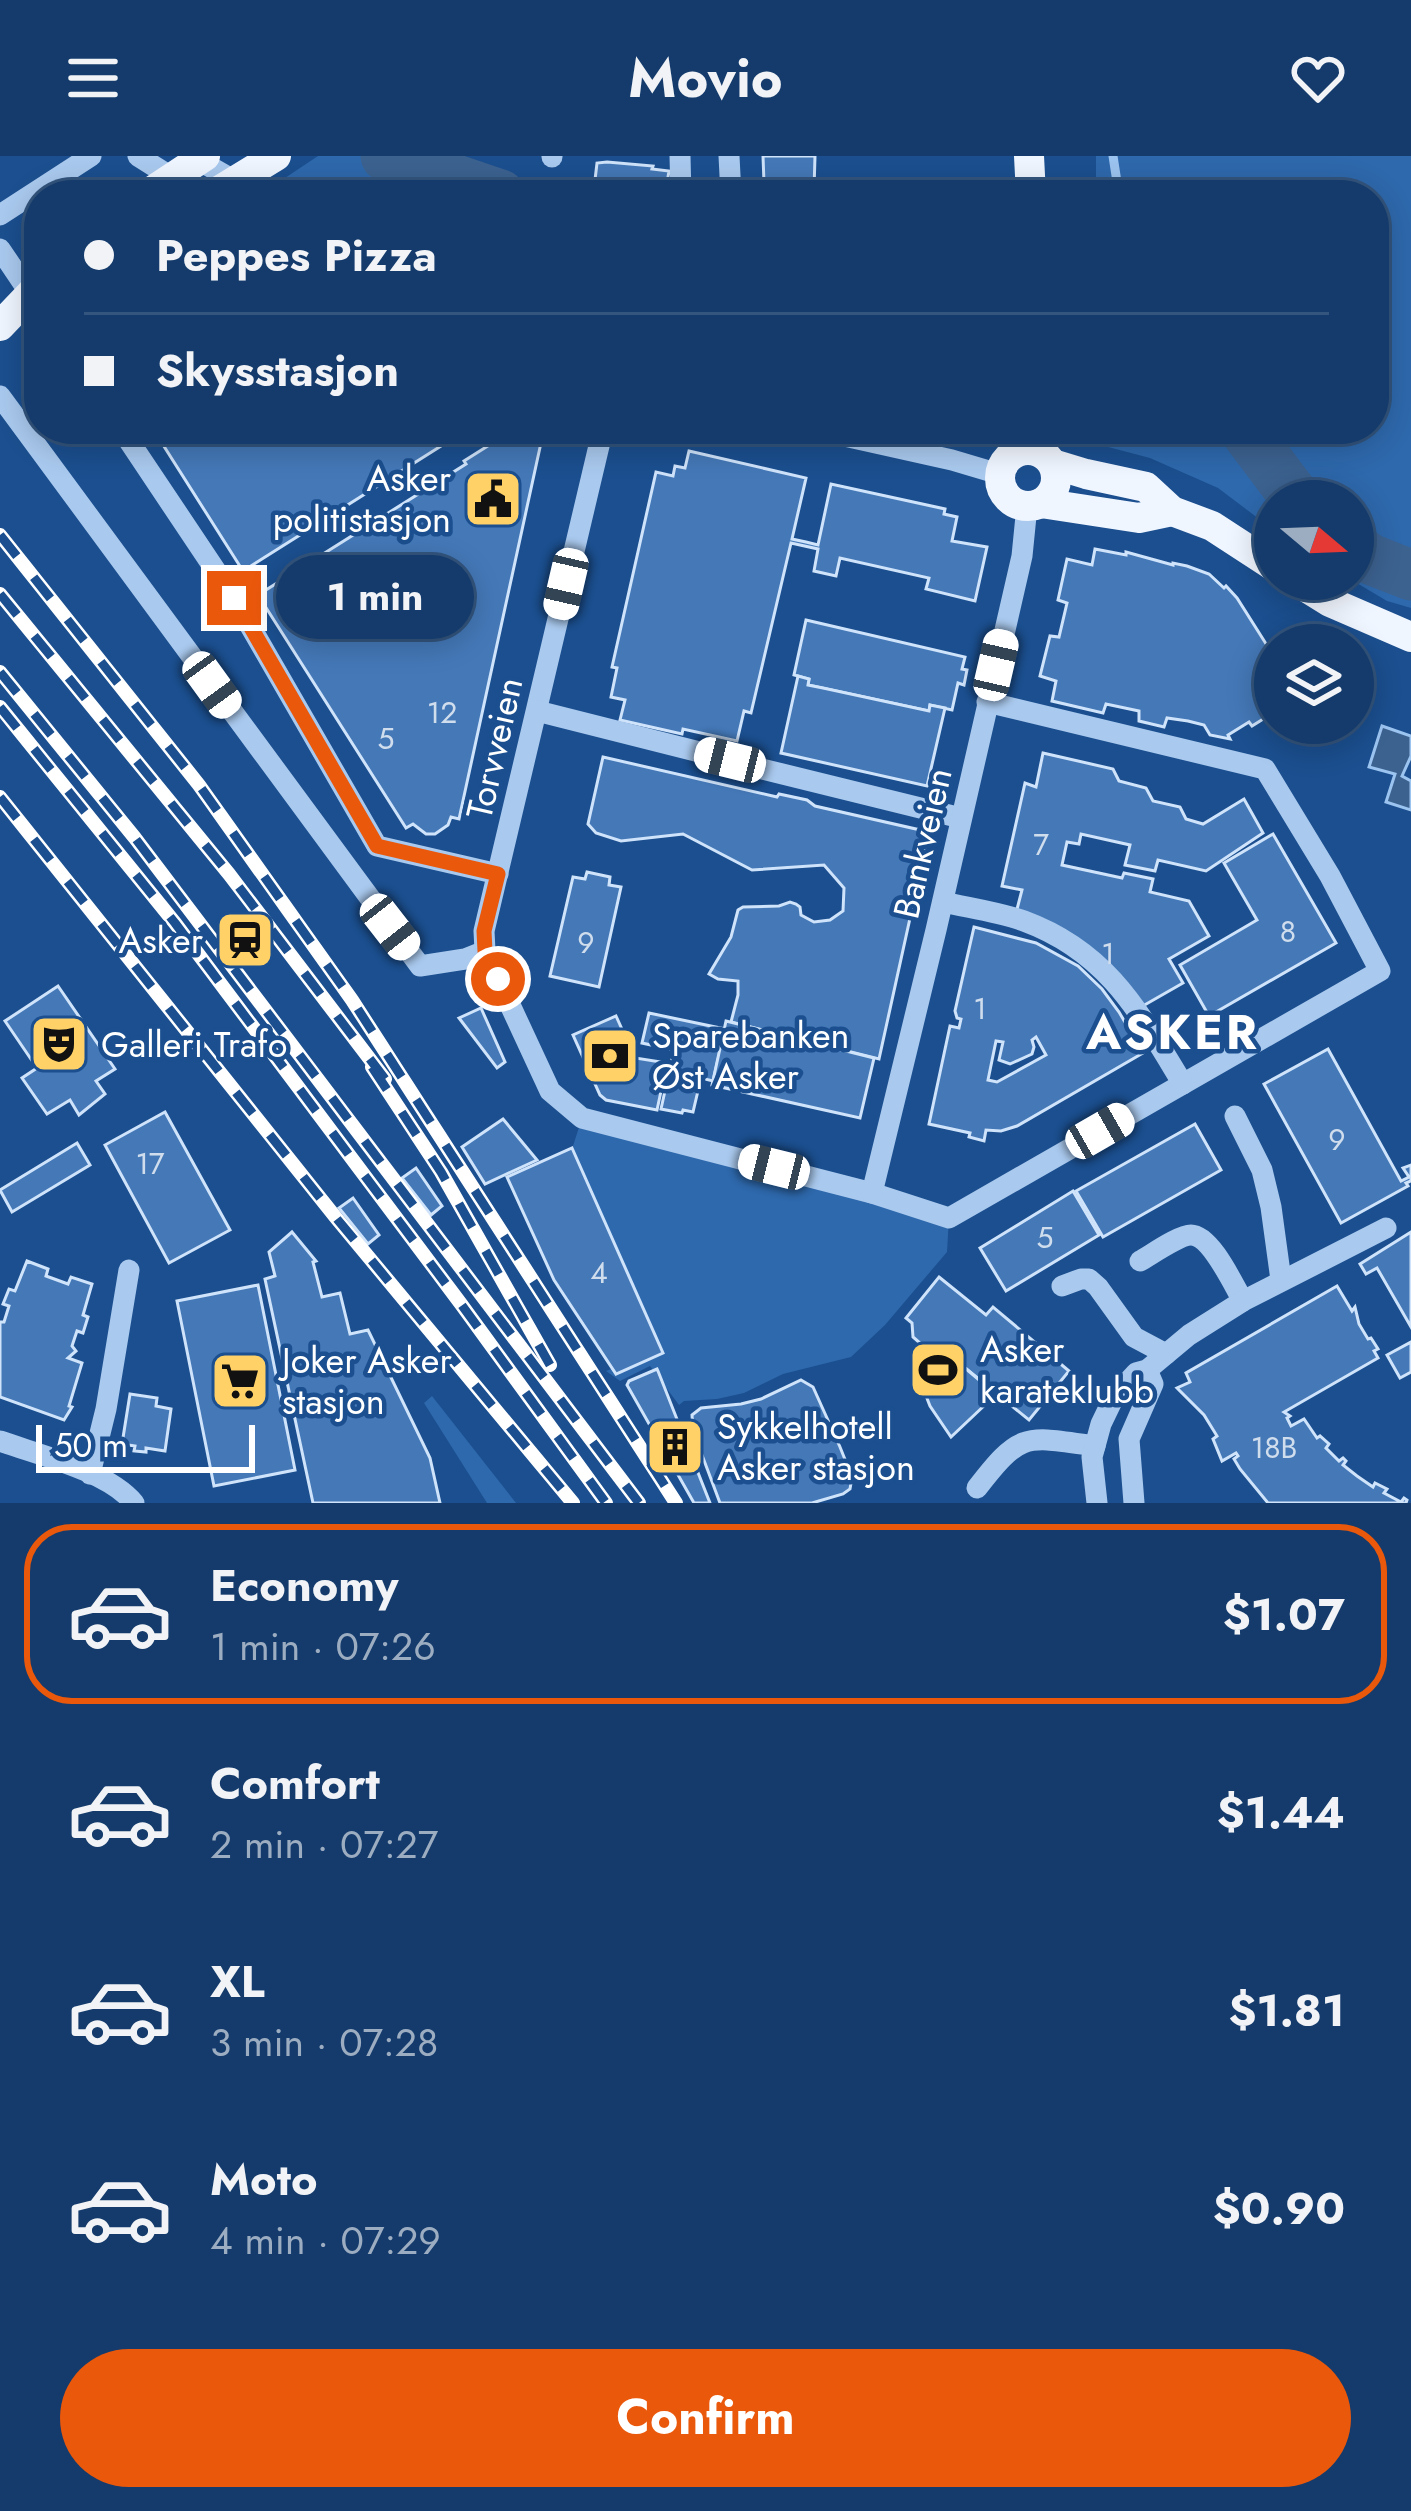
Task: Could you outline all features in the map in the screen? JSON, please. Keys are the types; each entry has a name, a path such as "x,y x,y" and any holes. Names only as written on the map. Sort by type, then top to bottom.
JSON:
{"main road":[{"path":"169,180 205,156"},
{"path":"237,180 276,156"},
{"path":"0,329 24,302"},
{"path":"1034,504 1054,488 1056,476 1037,448"},
{"path":"1172,511 1138,518 1013,502 1005,495 999,474 1010,455 1037,448 1086,474 1146,487 1172,511 1212,526 1254,553"},
{"path":"1327,600 1411,637"}],"street":[{"path":"54,180 91,156"},
{"path":"138,156 176,180"},
{"path":"191,156 233,180"},
{"path":"0,249 24,284"},
{"path":"0,396 24,429"},
{"path":"35,444 420,966 485,951 550,1090 582,1118 872,1192 950,1218 1380,970 1265,769 987,702"},
{"path":"131,444 234,598 377,846 498,874"},
{"name":"Torvveien","path":"485,951 484,931 599,444"},
{"path":"880,444 999,474"},
{"name":"Bankveien","path":"872,1192 1034,504"},
{"path":"537,711 730,760"},
{"path":"754,767 962,818"},
{"path":"943,902 1018,919 1071,942 1100,964 1125,994 1183,1084"},
{"path":"1234,1116 1262,1170 1281,1280"},
{"path":"1097,1503 1095,1446 1105,1411 1136,1373 1148,1370 1189,1335 1243,1301 1386,1228"},
{"path":"1140,1262 1190,1235 1200,1238 1213,1250 1243,1301"},
{"path":"90,1474 129,1270"},
{"path":"1062,1286 1089,1280 1134,1337 1166,1354"},
{"path":"1134,1503 1129,1439 1153,1384 1148,1370"},
{"path":"977,1488 1005,1452 1031,1439 1095,1446"},
{"path":"0,1442 90,1474 126,1493 134,1503"}],"shaded area":[{"path":"318,156 464,156 503,180 282,180"},
{"path":"1096,156 1411,156 1411,608 1374,593 1374,480 1254,480 1254,515 1218,488 1150,458 1097,444 1389,444 1389,180 1096,180"},
{"path":"1382,726 1411,736 1411,756 1402,776 1411,781 1411,810 1386,802 1395,774 1369,767"},
{"path":"582,1118 949,1218 947,1252 851,1357 783,1374 744,1393 679,1405 650,1366 620,1381 606,1371 660,1350 571,1152"},
{"path":"432,1396 516,1503 487,1503 424,1403"}],"building":[{"path":"763,156 815,156 814,180 764,180"},
{"path":"597,163 653,166 669,171 668,180 595,180"},
{"path":"163,444 444,444 243,571"},
{"path":"491,444 541,444 459,819 451,817 435,834 426,834 413,824 406,828 258,595 466,464"},
{"path":"689,451 806,478 792,539 818,545 831,484 945,509 944,514 957,517 952,541 987,547 975,601 926,589 929,578 840,558 836,576 814,571 818,549 791,543 751,713 744,711 737,741 620,720 625,700 611,697 617,668 612,667 656,472 673,476 675,466 685,468"},
{"path":"1095,549 1126,552 1187,566 1226,586 1254,625 1254,725 1249,722 1228,735 1230,739 1210,735 1204,725 1188,721 1167,718 1164,727 1139,721 1139,711 1106,704 1103,713 1052,701 1056,681 1040,676 1050,636 1059,637 1067,603 1058,600 1067,559 1092,565"},
{"path":"806,620 965,657 964,685 958,683 952,710 930,705 929,711 808,685 809,679 794,675"},
{"path":"798,676 809,679 808,685 929,711 930,705 945,708 927,786 781,753"},
{"path":"1043,753 1113,769 1119,781 1146,788 1153,801 1180,807 1186,819 1203,824 1244,799 1263,833 1206,871 1158,860 1155,871 1125,865 1130,845 1081,834 1079,844 1067,842 1062,865 1122,878 1124,873 1153,879 1150,892 1189,901 1209,936 1169,959 1183,983 1141,1007 1016,913 1022,890 1002,886 1025,783 1036,787"},
{"path":"603,757 807,800 815,806 929,832 879,1059 731,1022 738,981 709,974 743,907 790,902 814,922 830,920 843,911 844,888 824,865 752,870 683,834 621,841 596,833 588,824"},
{"path":"1273,834 1336,943 1209,1016 1180,965 1257,920 1224,863"},
{"path":"587,872 610,877 609,885 621,887 599,987 550,976 573,877 585,879"},
{"path":"974,927 1036,943 1078,966 1102,989 1143,1053 1017,1126 986,1130 984,1141 929,1124 950,1026 959,1028 961,1019 955,1011","holes":["1036,1037 1046,1055 997,1082 988,1080 996,1041 1003,1042 999,1060 1010,1064 1032,1054"]},
{"name":"Galleri Trafo","path":"58,986 115,1069 96,1081 105,1094 79,1115 70,1100 47,1114 22,1078 37,1068 5,1021"},
{"path":"481,1008 505,1062 497,1068 459,1018"},
{"path":"649,1013 725,1029 713,1081 701,1078 693,1112 661,1109 674,1050 642,1043"},
{"path":"616,1016 635,1058 667,1063 657,1110 600,1095 573,1035"},
{"path":"726,1021 874,1058 860,1118 712,1085"},
{"path":"1328,1049 1401,1181 1409,1177 1403,1168 1411,1165 1408,1186 1341,1223 1264,1084"},
{"path":"165,1112 230,1230 169,1263 105,1145"},
{"path":"503,1119 537,1160 485,1184 462,1147"},
{"path":"1195,1124 1221,1170 1103,1237 1076,1191"},
{"path":"77,1143 90,1165 12,1212 0,1190"},
{"path":"572,1148 663,1353 616,1374 554,1280 507,1177"},
{"path":"416,1168 442,1206 431,1215 402,1178"},
{"path":"1073,1191 1099,1235 1006,1291 980,1248"},
{"path":"353,1198 379,1235 368,1244 339,1208"},
{"path":"292,1232 316,1261 322,1297 340,1293 350,1334 368,1330 430,1458 440,1503 313,1503 265,1279 275,1276 269,1252"},
{"path":"1411,1232 1411,1327 1377,1268 1366,1274 1360,1264"},
{"path":"27,1261 48,1269 46,1276 68,1284 71,1277 92,1284 83,1333 77,1331 72,1346 76,1351 68,1358 82,1363 72,1407 64,1420 0,1397 0,1322 9,1306 3,1304 9,1289 15,1291"},
{"path":"939,1277 986,1315 993,1307 1069,1371 1029,1420 952,1357 938,1359 913,1337 912,1323 906,1318"},
{"path":"258,1285 295,1470 214,1486 177,1301"},
{"path":"1337,1286 1352,1311 1355,1307 1359,1324 1378,1349 1374,1351 1378,1358 1284,1412 1291,1426 1304,1419 1317,1438 1329,1444 1326,1448 1339,1461 1343,1458 1343,1465 1357,1476 1373,1487 1375,1483 1387,1489 1384,1493 1401,1502 1407,1500 1406,1503 1268,1503 1240,1469 1236,1453 1222,1461 1213,1439 1217,1436 1177,1388 1190,1382 1186,1373"},
{"path":"1411,1342 1411,1372 1400,1378 1387,1355"},
{"path":"952,1357 991,1390 984,1398 988,1402 951,1437 930,1406 914,1365"},
{"name":"Sykkelhotell Asker stasjon","path":"657,1369 710,1503 694,1503 627,1385"},
{"path":"801,1380 813,1387 840,1447 852,1477 850,1489 812,1503 720,1503 693,1431 692,1415 701,1408 761,1399"},
{"path":"130,1394 157,1398 156,1406 171,1409 165,1451 134,1451 135,1446 122,1444"}],"waterway":[{"path":"386,156 456,180"},
{"path":"1113,156 1117,180"},
{"path":"1255,444 1282,480"},
{"path":"1374,561 1411,575"}],"railway":[{"path":"0,535 199,785 352,1000 676,1503"},
{"path":"0,594 229,874 385,1079"},
{"path":"0,672 135,838 639,1503"},
{"path":"0,707 175,923 606,1503"},
{"path":"0,797 337,1219 573,1503"},
{"path":"372,1067 441,1172 550,1365"}],"place":[{"name":"Asker politistasjon","path":"493,499"},
{"name":"Asker","path":"245,940"},
{"name":"Galleri Trafo","path":"59,1044"},
{"name":"Sparebanken Øst Asker","path":"610,1056"},
{"name":"Asker karateklubb","path":"938,1370"},
{"name":"Joker Asker stasjon","path":"240,1381"},
{"name":"Sykkelhotell Asker stasjon","path":"675,1447"}],"district":[{"name":"ASKER","path":"1173,1032"}],"route":[{"path":"234,598 377,846 498,874 484,931 485,951 498,979"}]}
